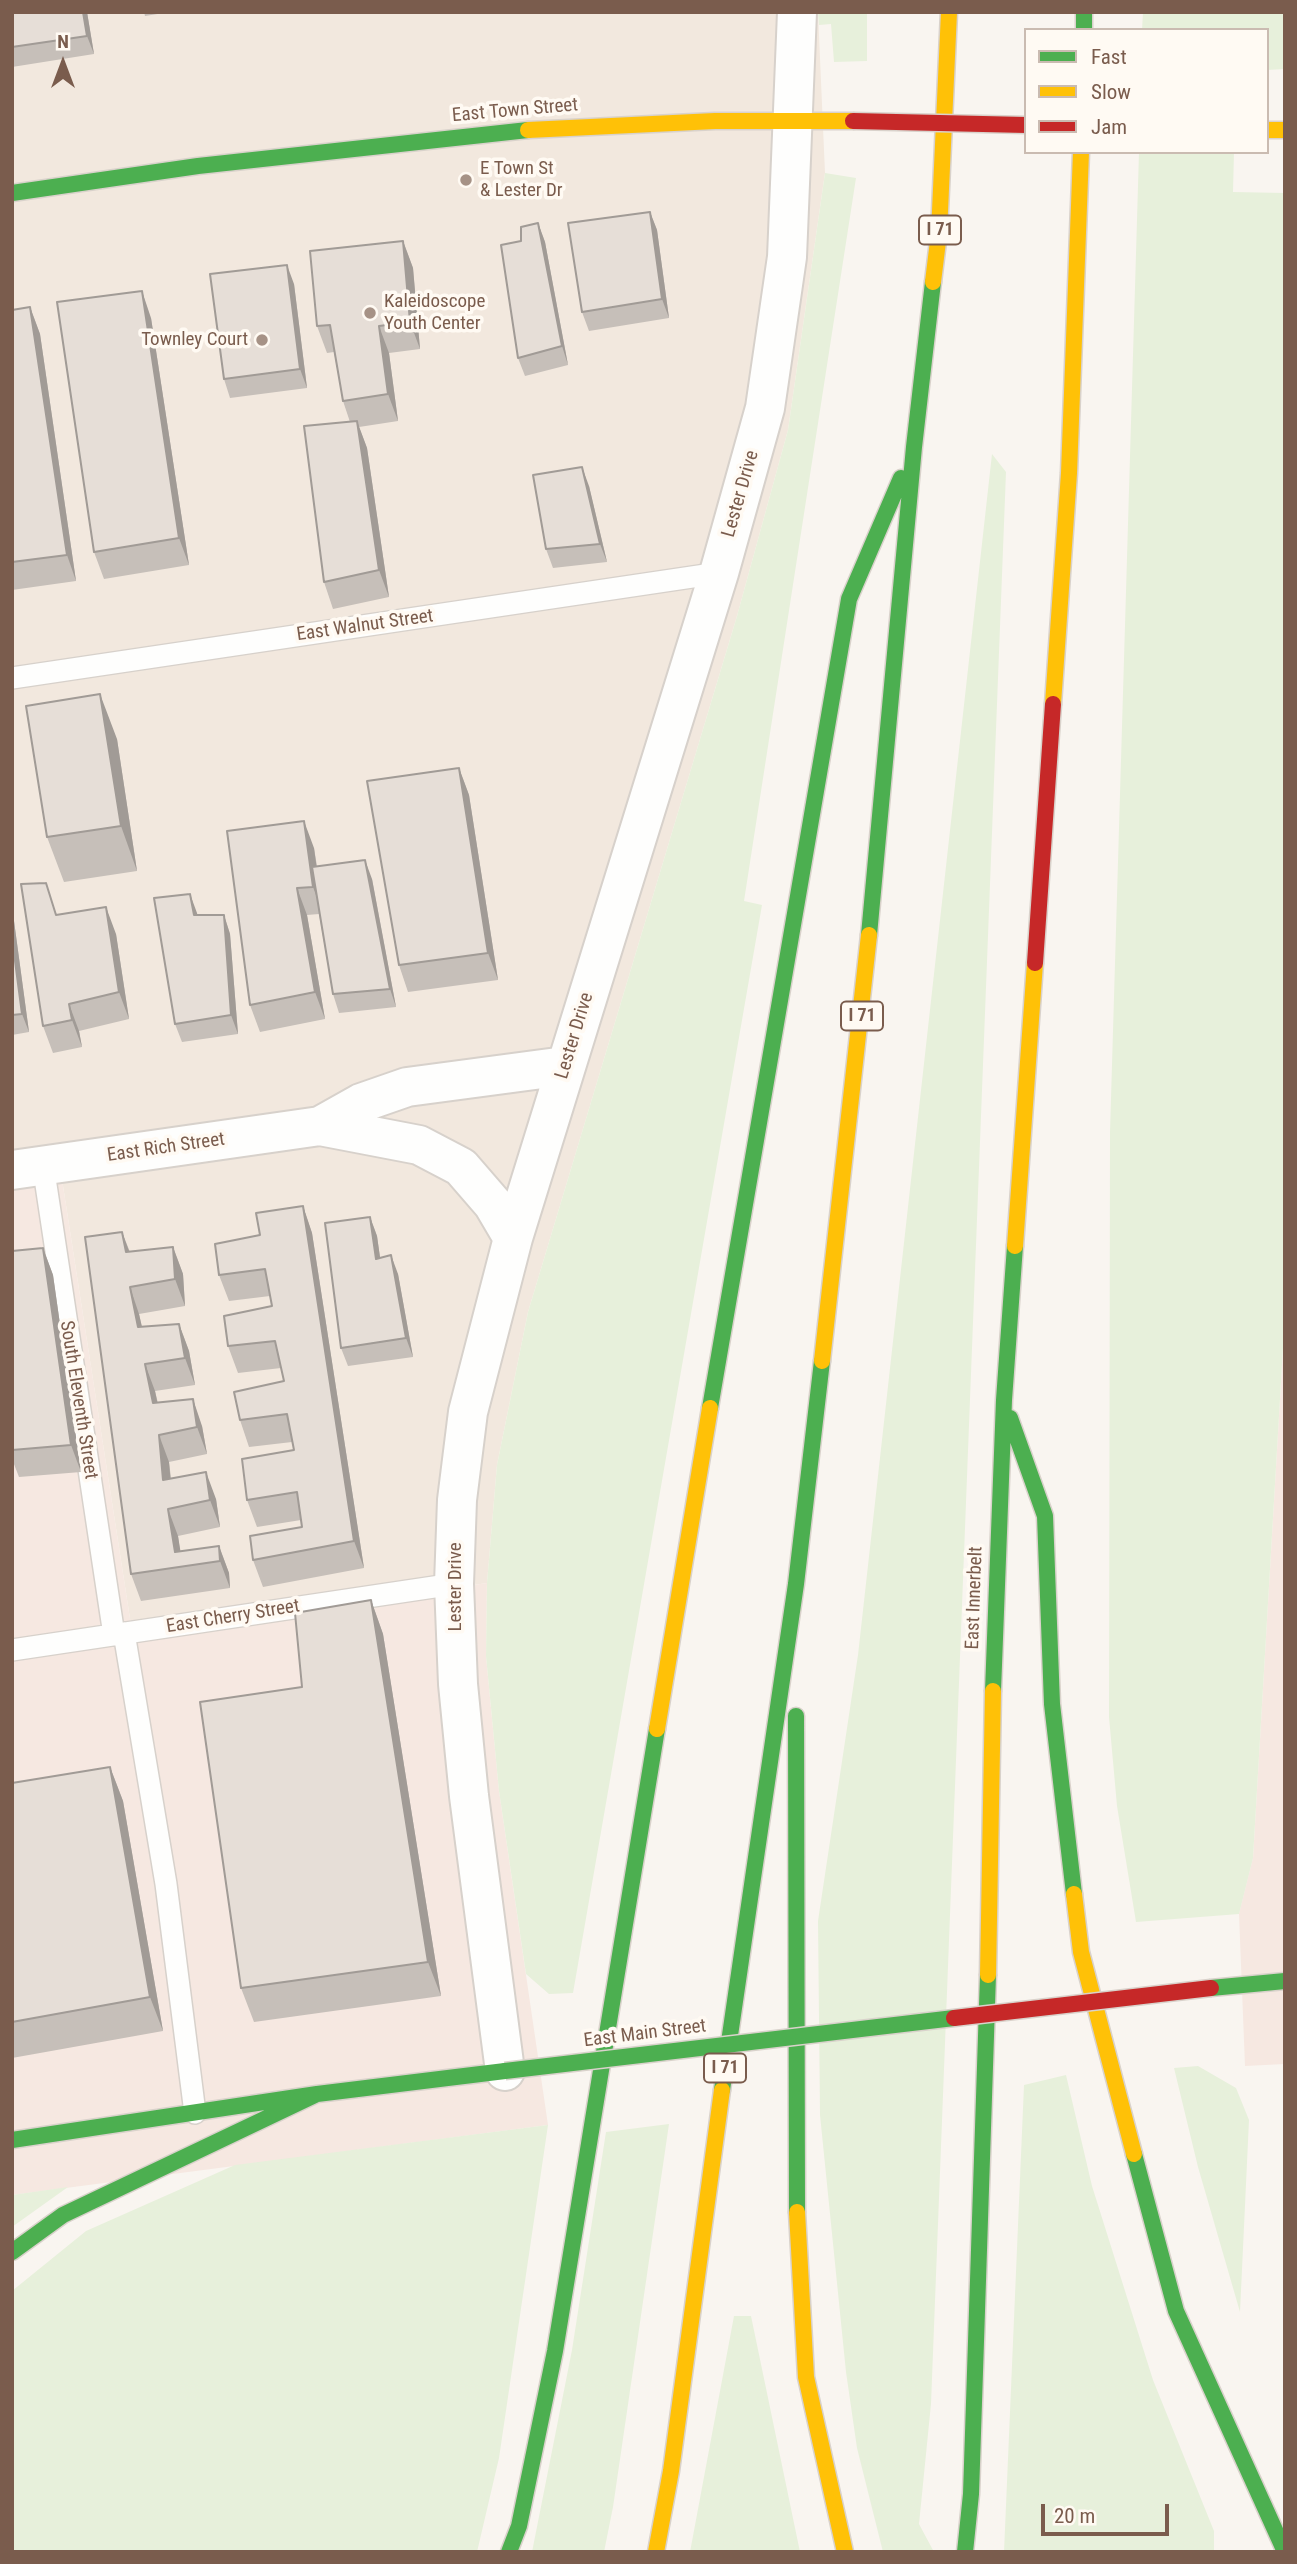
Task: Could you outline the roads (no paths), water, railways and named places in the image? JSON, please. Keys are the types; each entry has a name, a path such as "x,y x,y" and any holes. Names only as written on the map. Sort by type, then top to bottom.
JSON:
{"main road":[{"name":"I 71","path":"656,2552 671,2471 727,2054 796,1584 857,1066 914,447 939,233 949,12"},
{"name":"East Town Street","path":"12,192 198,166 566,126 794,120 1024,125"},
{"name":"East Innerbelt","path":"965,2552 971,2494 988,2024 989,1797 1003,1400 1069,472 1081,154"},
{"path":"509,2552 519,2526 555,2351 687,1546 849,598 914,447"},
{"path":"1003,1400 1045,1517 1052,1704 1081,1952 1176,2311 1284,2552"},
{"path":"796,1584 797,2217 806,2377 845,2552"},
{"name":"East Main Street","path":"12,2140 317,2094 1285,1981"},
{"path":"12,2252 63,2215 317,2094"}],"street":[{"name":"Lester Drive","path":"505,2071 469,1796 458,1684 454,1584 457,1500 468,1412 513,1238 750,467 777,338 787,257 796,12"},
{"name":"East Rich Street","path":"320,1126 361,1103 407,1087 565,1066"},
{"name":"East Rich Street","path":"28,1168 320,1126 419,1145 461,1167 493,1204 513,1238"}],"lane":[{"name":"East Walnut Street","path":"12,678 719,573"},
{"name":"South Eleventh Street","path":"28,1168 166,1884 195,2113"},
{"name":"East Cherry Street","path":"12,1650 454,1584"}],"place":[{"name":"E Town St & Lester Dr","path":"466,180"},
{"name":"Kaleidoscope Youth Center","path":"370,313"},
{"name":"Townley Court","path":"262,340"}]}
